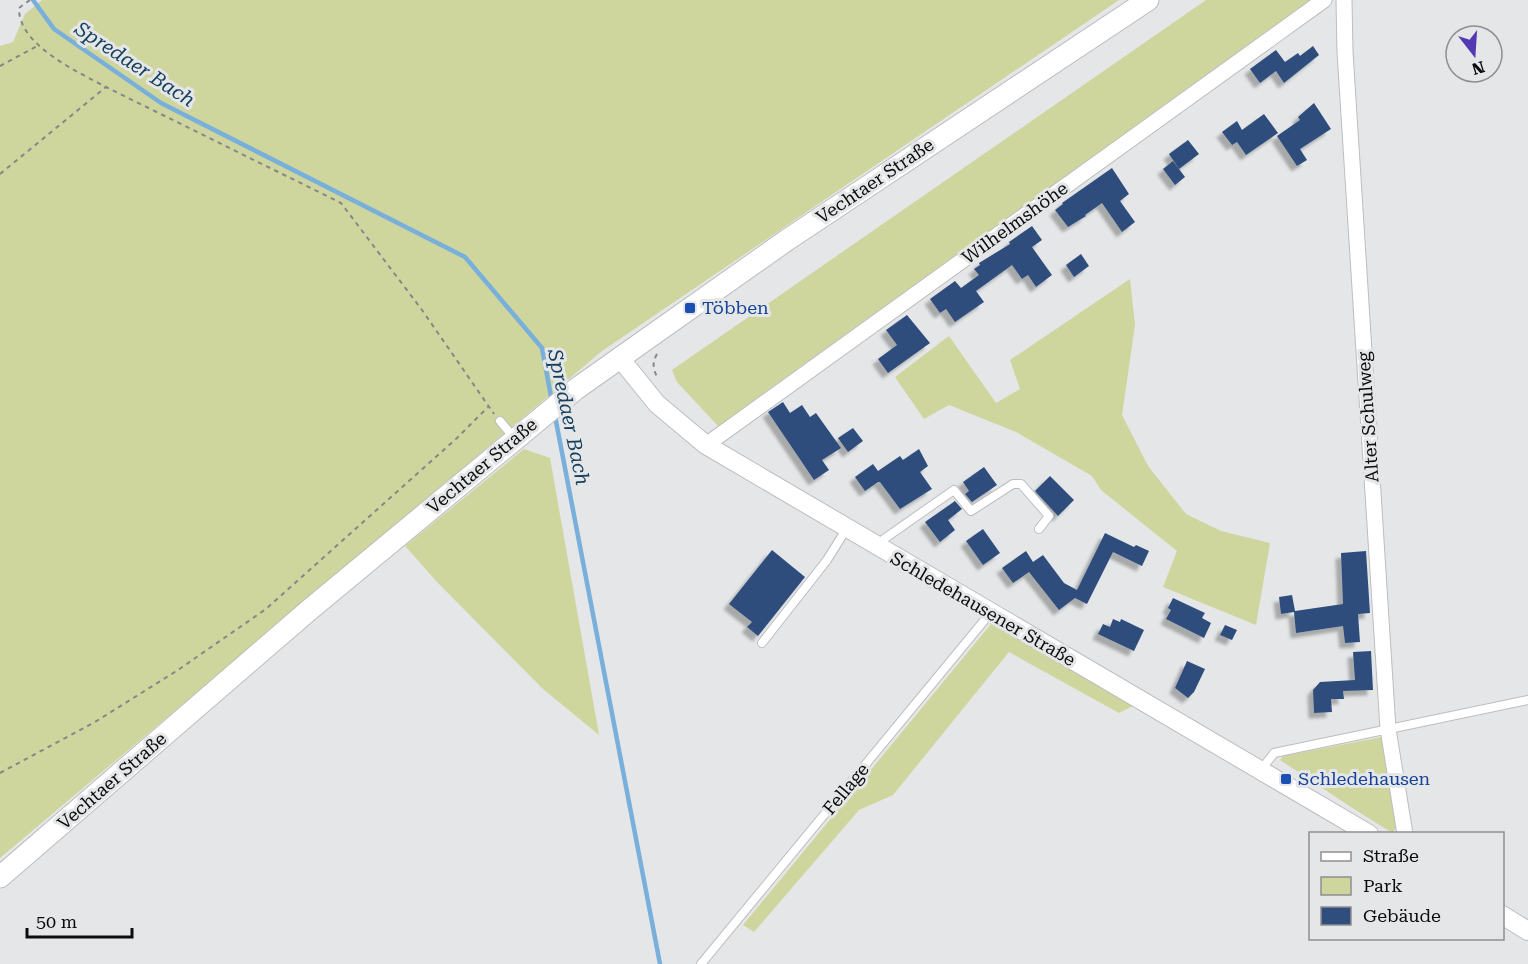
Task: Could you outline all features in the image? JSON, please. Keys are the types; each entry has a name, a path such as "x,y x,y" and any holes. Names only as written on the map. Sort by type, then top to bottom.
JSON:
{"main road":[{"name":"Vechtaer Straße","path":"0,877 308,611 576,389 797,234 1148,0"}],"street":[{"name":"Wilhelmshöhe","path":"706,445 1323,0"},
{"name":"Alter Schulweg","path":"1344,0 1347,85 1388,729 1405,832"},
{"name":"Schledehausener Straße","path":"619,357 657,404 706,445 878,547 994,610 1365,832"},
{"path":"1504,916 1528,931"}],"lane":[{"path":"500,421 510,433"},
{"path":"878,547 884,539 954,490 971,511 1013,484 1021,484 1050,516 1039,529"},
{"path":"762,644 827,560 847,528"},
{"name":"Fellage","path":"701,964 994,610"},
{"path":"1260,771 1274,753 1528,700"}],"path":[{"path":"30,0 19,8 19,18 25,31 39,45 69,67 340,203 422,310 500,421"},
{"path":"0,66 39,45"},
{"path":"0,174 106,87"},
{"path":"0,773 95,722 178,670 266,609 457,438 488,407"}],"green space":[{"path":"42,0 1119,0 602,351 0,858 0,46 13,42 25,14"},
{"path":"1206,0 1310,0 718,426 677,382 672,370"},
{"path":"1130,279 1135,325 1122,415 1148,466 1186,514 1221,531 1270,543 1256,625 1163,587 1177,551 1101,490 1092,476 1016,432 949,405 924,419 895,377 949,336 996,403 1020,389 1010,360"},
{"path":"524,449 550,458 599,735 543,689 438,583 405,546"},
{"path":"991,624 1133,706 1119,713 1009,652 893,795 859,810 754,932 743,925"},
{"path":"1387,736 1397,826 1394,832 1280,760 1283,756"}],"building":[{"path":"1313,46 1319,55 1284,83 1276,71 1260,83 1250,69 1276,50 1285,62 1298,53 1300,56"},
{"path":"1314,103 1331,129 1300,149 1307,160 1297,166 1277,136 1300,120 1298,117"},
{"path":"1264,114 1278,133 1246,155 1237,142 1232,145 1222,132 1237,121 1242,130"},
{"path":"1188,140 1199,154 1179,169 1169,154"},
{"path":"1173,161 1185,177 1175,185 1163,169"},
{"path":"1112,168 1129,194 1120,201 1135,222 1122,232 1102,203 1068,227 1055,210"},
{"path":"1032,226 1042,240 1032,247 1052,275 1036,287 1028,275 1022,279 1012,265 976,291 984,302 955,322 946,309 940,313 930,299 955,281 961,288 979,275 974,269 980,265 979,263 1010,244 1009,242"},
{"path":"1081,254 1089,266 1074,277 1066,265"},
{"path":"907,315 930,343 888,373 878,359 897,345 886,330"},
{"path":"783,402 790,413 802,405 810,417 816,413 841,448 822,460 829,470 814,480 768,412"},
{"path":"853,428 863,441 848,452 838,438"},
{"path":"919,449 928,466 920,472 932,489 900,509 880,482 865,491 855,477 873,464 878,471 900,456 903,460"},
{"path":"984,467 997,485 972,502 965,494 969,491 963,482"},
{"path":"1050,476 1074,500 1058,516 1035,491"},
{"path":"955,501 962,509 948,520 955,530 940,542 925,522"},
{"path":"983,529 1000,553 983,565 966,541"},
{"path":"1105,533 1134,547 1136,545 1149,551 1142,566 1113,552 1087,604 1075,598 1059,610 1029,572 1013,583 1002,568 1026,551 1033,562 1043,555 1064,583 1077,590"},
{"path":"772,550 805,577 758,636 747,627 752,622 729,604"},
{"path":"1366,551 1370,613 1358,614 1360,642 1345,643 1343,626 1296,633 1294,612 1281,614 1279,597 1292,595 1295,611 1343,604 1341,553"},
{"path":"1173,598 1205,613 1202,618 1211,623 1204,638 1166,619 1171,610 1168,608"},
{"path":"1113,619 1120,622 1121,619 1144,630 1134,651 1098,634 1103,624 1110,627"},
{"path":"1225,625 1237,630 1232,640 1220,635"},
{"path":"1371,651 1373,690 1343,691 1344,699 1331,699 1332,712 1314,713 1313,690 1320,682 1355,680 1353,652"},
{"path":"1187,661 1205,669 1194,692 1188,698 1175,688"}],"waterway":[{"name":"Spredaer Bach","path":"33,0 54,29 161,103 465,257 542,348 552,402"},
{"name":"Spredaer Bach","path":"555,416 660,964"}],"place":[{"name":"Többen","path":"690,308"},
{"name":"Schledehausen","path":"1286,779"}]}
